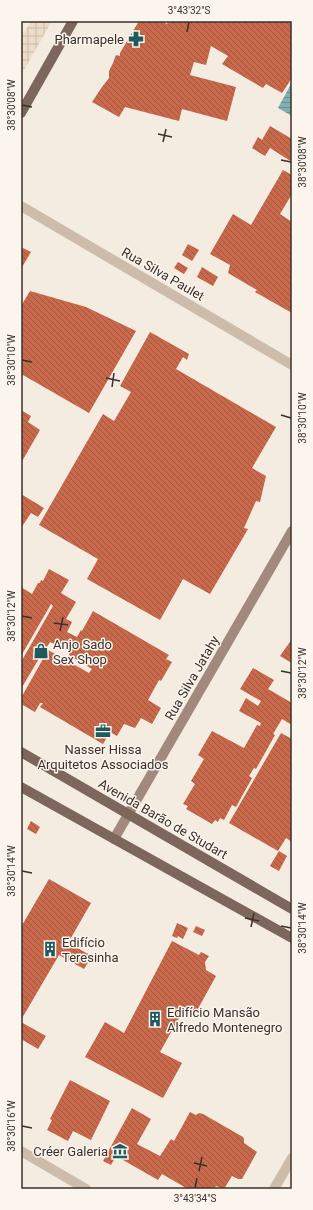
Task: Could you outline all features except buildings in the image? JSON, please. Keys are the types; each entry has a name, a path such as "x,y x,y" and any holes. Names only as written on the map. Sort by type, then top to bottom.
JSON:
{"main road":[{"path":"21,113 74,21"},
{"name":"Avenida Barão de Studart","path":"21,752 292,909"},
{"path":"21,787 292,938"}],"street":[{"name":"Rua Silva Paulet","path":"21,206 292,365"},
{"name":"Rua Silva Jatahy","path":"114,839 292,531"},
{"path":"21,1151 86,1189"},
{"path":"274,1189 292,1158"}],"shaded area":[{"path":"32,21 52,21 21,75 21,36"}],"water":[{"path":"292,82 292,116 278,108"}],"place":[{"name":"Pharmapele","path":"136,39"},
{"name":"Anjo Sado Sex Shop","path":"41,651"},
{"name":"Nasser Hissa Arquitetos Associados","path":"103,731"},
{"name":"Edifício Teresinha","path":"50,949"},
{"name":"Edifício Mansão Alfredo Montenegro","path":"155,1019"},
{"name":"Créer Galeria","path":"120,1151"}]}
